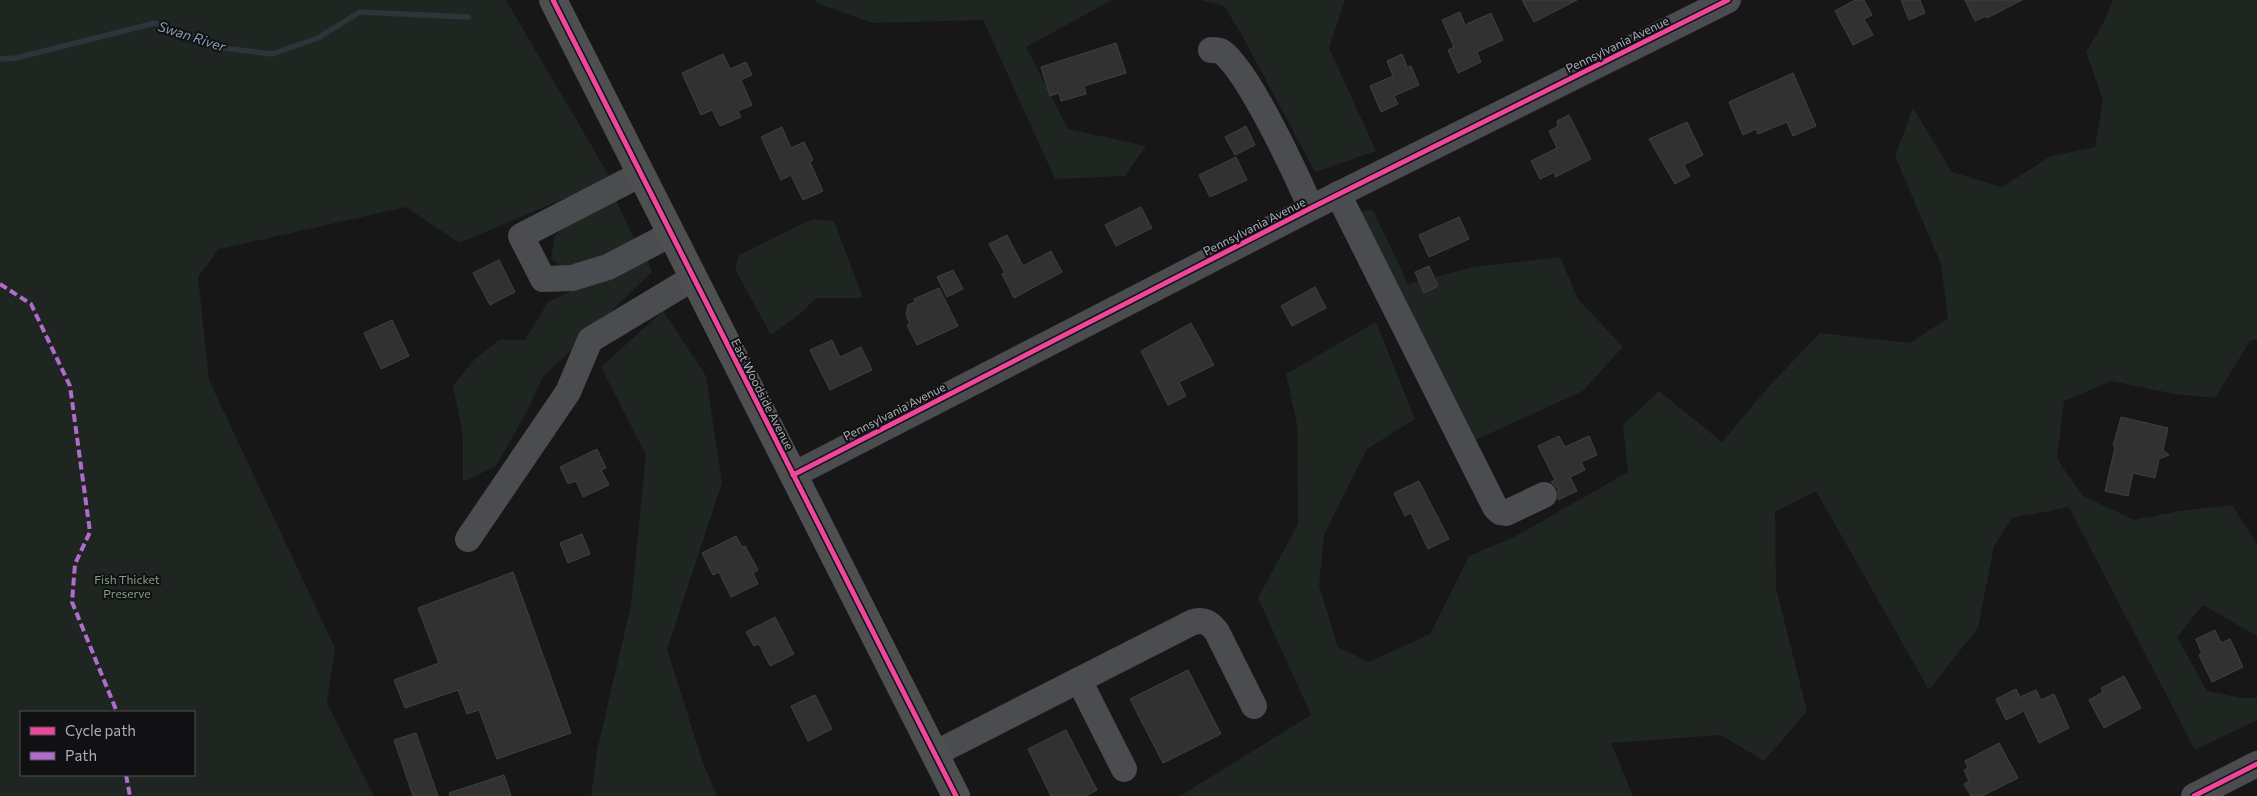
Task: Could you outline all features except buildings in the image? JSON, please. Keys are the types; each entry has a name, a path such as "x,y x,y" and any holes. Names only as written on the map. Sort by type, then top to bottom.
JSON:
{"main road":[{"name":"East Woodside Avenue","path":"553,0 956,796"}],"street":[{"name":"Pennsylvania Avenue","path":"793,475 1338,194 1728,0"},
{"path":"1211,50 1220,50 1231,60 1244,79 1311,208"},
{"path":"641,174 521,236 544,279 572,278 608,267 671,234"},
{"path":"1338,194 1495,507 1500,512 1506,513 1544,495"},
{"path":"468,539 568,392 590,340 693,278"},
{"path":"934,754 1199,620 1212,625 1217,632 1254,706"},
{"path":"1079,680 1124,769"},
{"path":"2194,796 2257,764"}],"green space":[{"name":"Fish Thicket Preserve","path":"0,0 506,0 611,179 459,243 406,207 219,249 198,277 209,380 335,648 327,703 374,796 0,796"},
{"path":"814,0 1112,0 1026,47 1068,129 1146,146 1125,176 1055,179 983,20 873,23 819,4"},
{"path":"1200,0 1345,0 1329,48 1376,151 1315,172 1243,37 1224,6"},
{"path":"2113,0 2257,0 2257,339 2250,341 2215,398 2175,394 2111,381 2064,401 2057,459 2083,496 2134,520 2179,511 2232,505 2257,543 2257,636 2203,605 2177,637 2207,691 2241,698 2257,698 2257,720 2195,750 2069,507 2012,518 1994,546 1978,628 1929,690 1816,491 1775,512 1776,588 1807,711 1764,761 1721,735 1611,743 1633,796 1180,796 1311,715 1258,598 1298,524 1297,424 1286,374 1376,322 1415,419 1367,449 1324,535 1319,586 1338,647 1369,662 1430,634 1469,556 1516,536 1628,472 1623,425 1659,391 1722,442 1771,384 1820,333 1910,343 1948,318 1941,264 1895,156 1913,108 1952,172 2002,187 2051,156 2095,147 2103,100 2086,52 2105,20"},
{"path":"616,200 634,239 605,260 561,266 551,259 555,235 578,218"},
{"path":"1373,210 1408,284 1474,267 1560,257 1578,299 1623,347 1583,391 1473,441 1357,211"},
{"path":"812,219 834,221 863,298 816,298 800,314 771,335 735,269 739,255"},
{"path":"648,261 652,272 543,377 525,415 496,466 463,482 463,435 453,386 474,360 499,340 525,340 548,302 577,288"},
{"path":"663,311 706,376 722,483 667,649 703,763 717,796 591,796 597,751 631,605 646,455 601,367"}],"waterway":[{"name":"Swan River","path":"0,59 16,58 155,23 224,48 272,54 318,38 360,12 468,17"}],"marked path":[{"path":"0,284 31,304 70,386 90,532 75,564 72,602 117,711"},
{"path":"126,776 130,796"}],"cycle path":[{"path":"553,0 956,796"},
{"path":"793,475 1311,208 1728,0"},
{"path":"2194,796 2257,764"}]}
